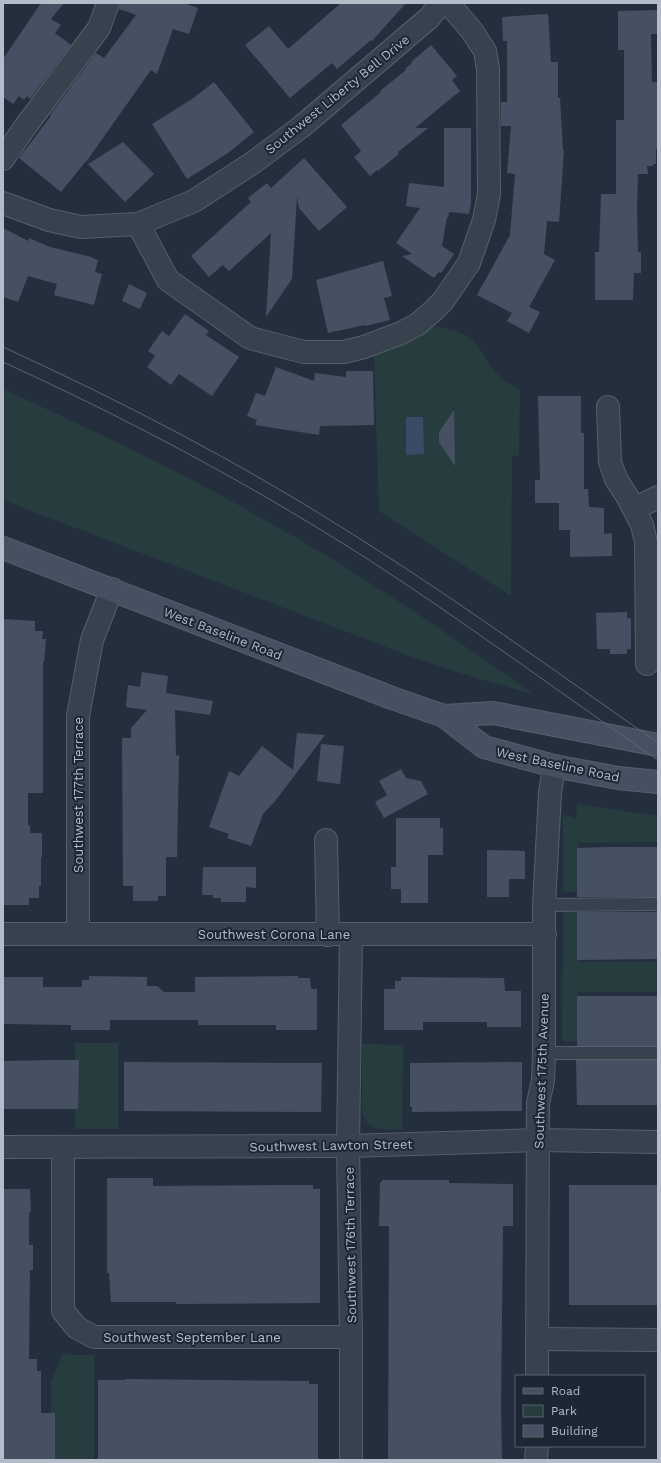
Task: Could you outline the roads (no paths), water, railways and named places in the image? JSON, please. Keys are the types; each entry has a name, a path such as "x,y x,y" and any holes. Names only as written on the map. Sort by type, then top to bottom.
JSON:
{"main road":[{"name":"West Baseline Road","path":"3,548 385,695 444,716 484,748 554,766 618,778 658,782"},
{"name":"West Baseline Road","path":"444,716 493,713 658,745"}],"street":[{"path":"3,159 25,126 100,28 108,3"},
{"name":"Southwest Liberty Bell Drive","path":"3,203 49,220 82,227 138,224 194,201 254,162 290,136 423,23 441,3"},
{"path":"138,224 168,280 250,338 304,352 344,352 384,340 418,324 434,311 443,301 469,263 484,220 489,194 488,69 485,51 472,31 448,3"},
{"path":"608,406 610,462 616,479 642,525 646,542 647,664"},
{"path":"634,509 658,497"},
{"name":"Southwest 177th Terrace","path":"78,934 78,716 92,640 112,590"},
{"name":"Southwest 175th Avenue","path":"537,1375 538,1103 543,1081 544,905 550,792 554,766"},
{"path":"326,840 328,935"},
{"name":"Southwest Corona Lane","path":"3,934 545,934"},
{"name":"Southwest 176th Terrace","path":"351,935 348,1146 351,1460"},
{"name":"Southwest Lawton Street","path":"3,1147 348,1146 538,1140 658,1142"},
{"name":"Southwest September Lane","path":"63,1147 63,1311 77,1328 94,1337 351,1337"},
{"path":"538,1339 658,1340"},
{"path":"536,1460 537,1447"}],"lane":[{"path":"544,905 658,904"},
{"path":"544,1054 658,1053"}],"water":[{"path":"406,417 423,417 424,454 406,455"}],"tram line":[{"path":"3,347 135,410 221,456 305,505 386,555 465,608 658,743"},
{"path":"3,362 96,406 233,478 278,504 403,582 658,760"}]}
